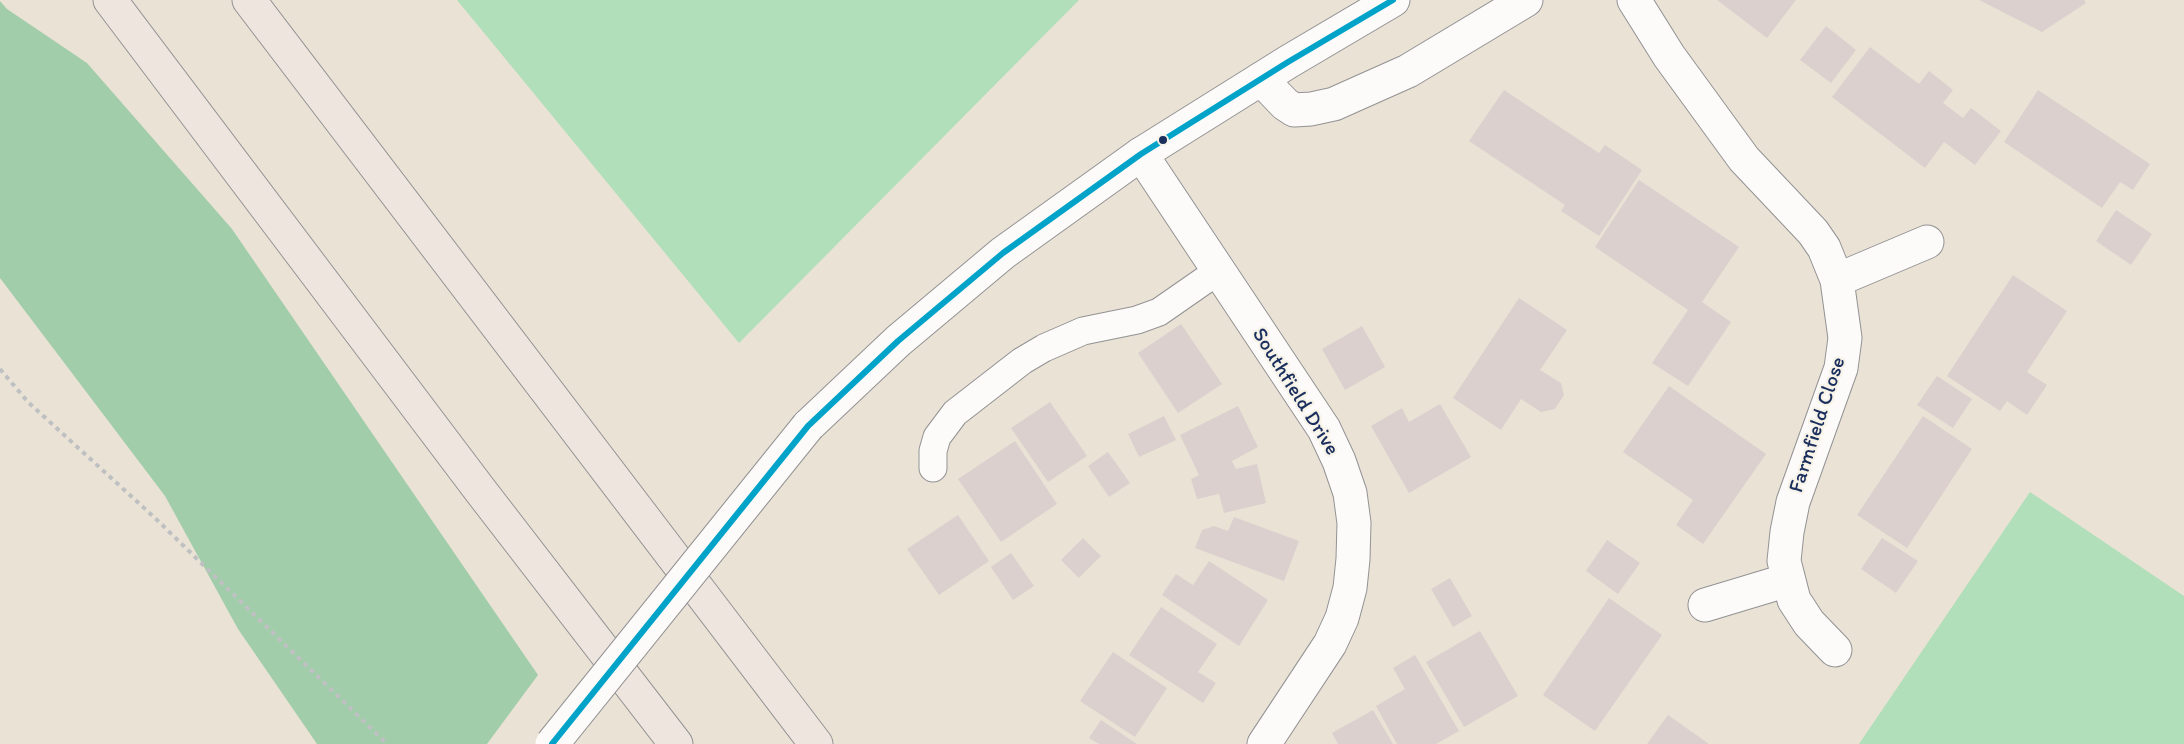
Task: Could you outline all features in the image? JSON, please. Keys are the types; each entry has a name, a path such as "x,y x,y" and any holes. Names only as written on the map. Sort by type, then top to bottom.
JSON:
{"highway":[{"path":"110,0 480,490 676,744"},
{"path":"249,0 816,744"}],"street":[{"path":"552,744 808,426 898,341 1003,252 1141,154 1394,0"},
{"path":"1261,79 1294,110 1334,104 1408,71 1526,0"},
{"name":"Farmfield Close","path":"1634,0 1669,56 1744,159 1813,232 1824,248 1837,280 1845,338 1841,368 1793,502 1784,561 1794,600 1809,623 1835,650"},
{"name":"Southfield Drive","path":"1141,154 1324,429 1339,461 1350,493 1354,523 1350,588 1342,618 1330,644 1264,744"},
{"path":"1837,280 1927,242"},
{"path":"1705,605 1788,580"}],"lane":[{"path":"933,468 933,451 937,437 955,413 1022,361 1044,348 1083,332 1137,320 1159,312 1218,271"}],"path":[{"path":"0,369 28,402 155,518 387,744"}],"green space":[{"path":"457,0 1079,0 739,343"},
{"path":"0,1 7,9 87,63 232,229 538,675 487,744 317,744 238,629 165,496 0,278"},
{"path":"2030,492 2184,596 2184,744 1859,744"}],"building":[{"path":"1717,0 1796,0 1767,38"},
{"path":"1979,0 2084,0 2086,3 2042,32"},
{"path":"1826,26 1856,50 1831,83 1800,60"},
{"path":"1870,47 1919,84 1929,71 1953,90 1943,103 1963,118 1971,108 2001,131 1975,165 1944,142 1925,168 1832,97"},
{"path":"1504,90 1599,153 1605,145 1642,170 1599,236 1561,211 1565,205 1469,141"},
{"path":"2038,90 2150,164 2133,190 2120,182 2102,208 2004,142"},
{"path":"1639,180 1739,247 1702,302 1731,322 1688,386 1652,363 1688,310 1595,247"},
{"path":"2116,210 2152,234 2131,265 2096,241"},
{"path":"2013,275 2067,311 2027,372 2047,385 2027,415 2007,401 2000,411 1947,376"},
{"path":"1519,298 1567,330 1540,370 1561,383 1564,395 1555,409 1541,412 1521,399 1501,430 1453,398"},
{"path":"1181,324 1222,384 1178,413 1138,353"},
{"path":"1362,326 1385,367 1345,390 1322,349"},
{"path":"1937,376 1972,399 1953,428 1917,405"},
{"path":"1669,386 1766,454 1703,544 1676,525 1693,500 1623,452"},
{"path":"1050,402 1087,456 1048,482 1011,428"},
{"path":"1440,404 1471,457 1409,493 1371,426 1402,408 1409,422"},
{"path":"1238,406 1258,447 1232,461 1236,469 1257,464 1266,503 1224,513 1219,494 1197,499 1191,479 1199,475 1180,435"},
{"path":"1164,416 1176,440 1139,457 1128,434"},
{"path":"1923,416 1972,449 1907,548 1857,515"},
{"path":"1015,441 1057,504 1001,542 958,479"},
{"path":"1108,452 1130,483 1109,497 1088,466"},
{"path":"958,515 989,561 939,595 907,549"},
{"path":"1234,517 1299,541 1284,581 1195,548 1202,530 1214,526 1228,531"},
{"path":"1083,538 1101,556 1079,578 1061,560"},
{"path":"1882,538 1918,561 1896,593 1861,569"},
{"path":"1607,540 1640,563 1618,594 1586,571"},
{"path":"1011,553 1034,586 1013,600 991,567"},
{"path":"1209,561 1268,600 1239,646 1162,595 1176,574 1193,585"},
{"path":"1450,578 1472,616 1453,627 1431,589"},
{"path":"1609,598 1662,635 1595,731 1543,695"},
{"path":"1161,607 1217,644 1198,672 1216,683 1203,703 1129,655"},
{"path":"1480,631 1518,696 1464,727 1426,662"},
{"path":"1113,652 1167,688 1135,737 1080,701"},
{"path":"1415,655 1459,731 1436,744 1397,744 1376,706 1405,689 1393,668"},
{"path":"1373,710 1393,744 1338,744 1332,733"},
{"path":"1668,715 1709,744 1647,744"},
{"path":"1101,720 1137,744 1099,744 1089,738"}],"transit line":[{"path":"552,744 808,426 898,341 1003,253 1141,154 1288,62 1393,0"}]}
